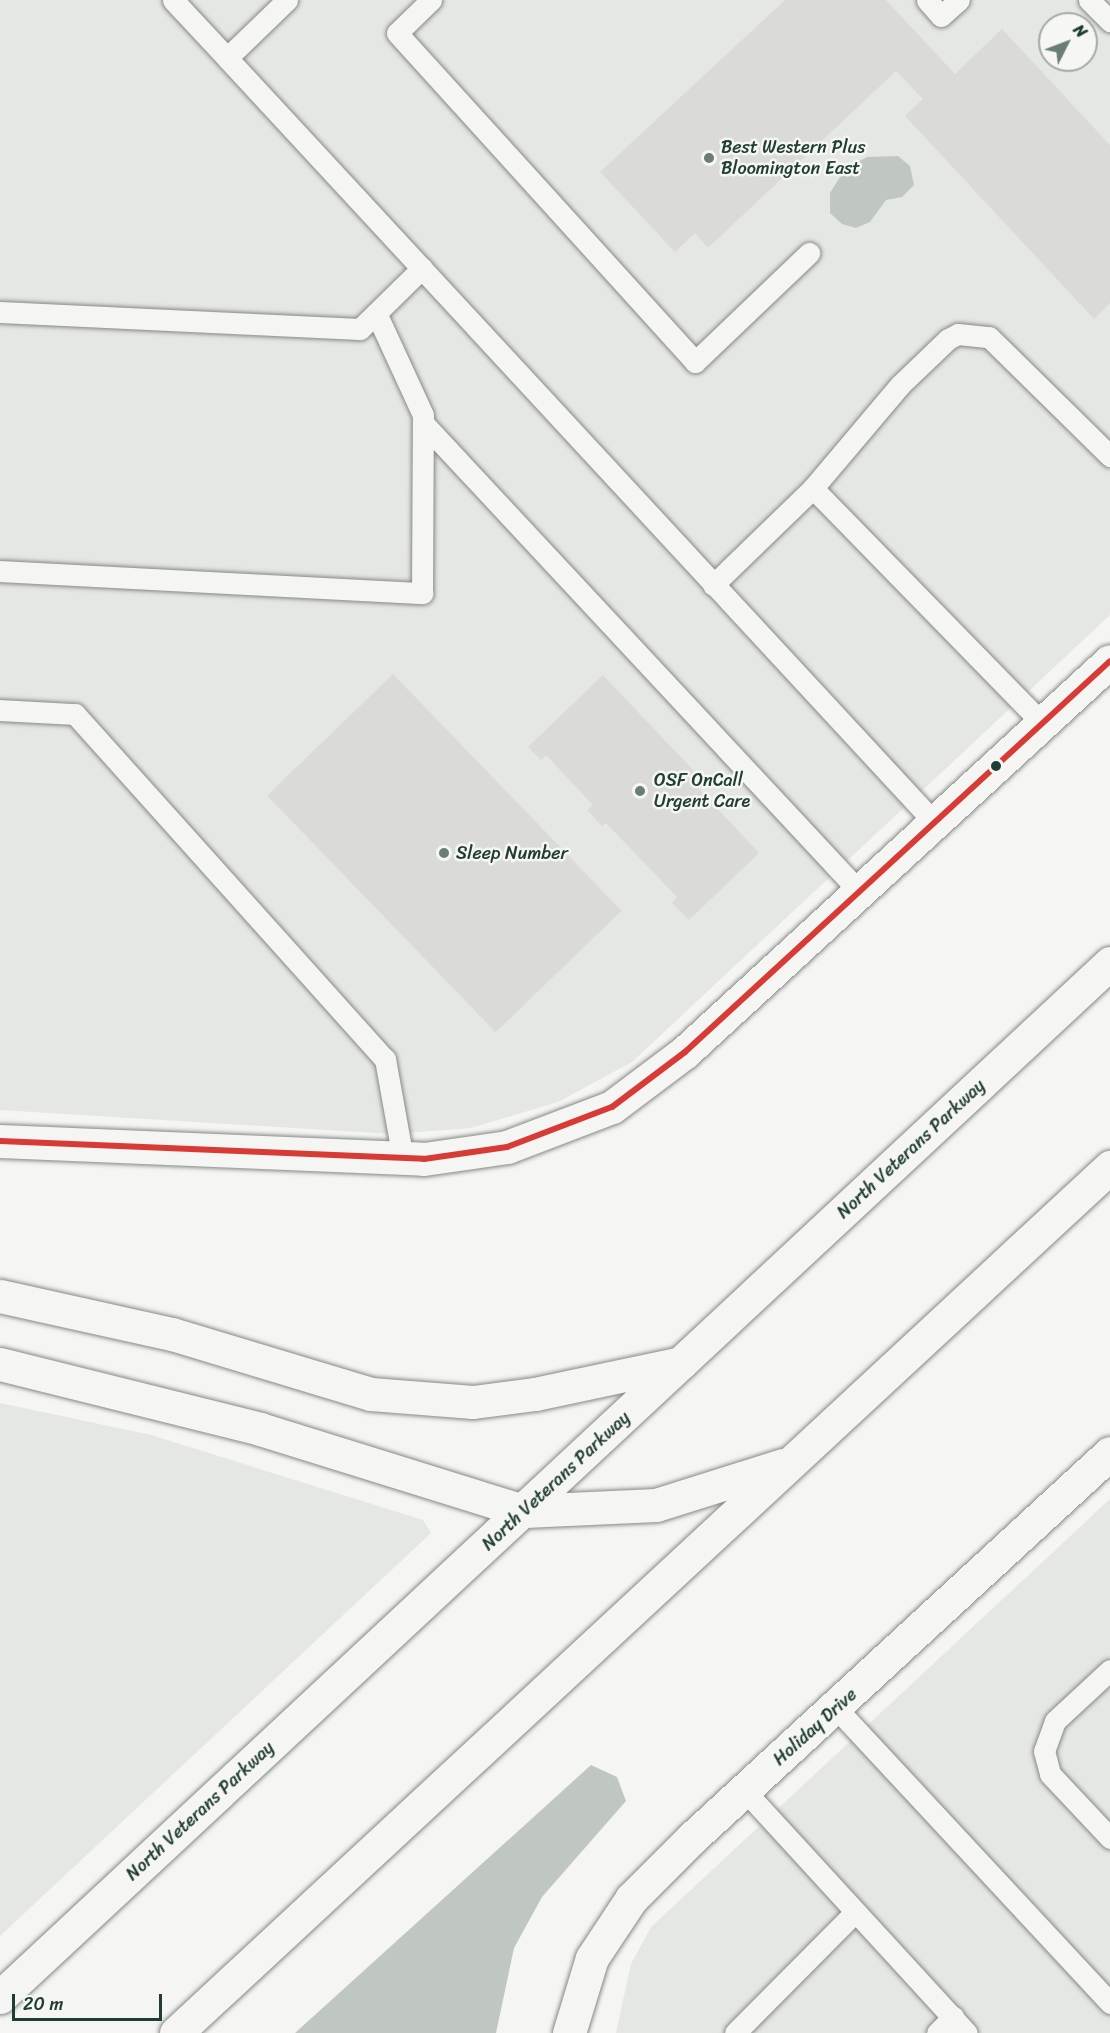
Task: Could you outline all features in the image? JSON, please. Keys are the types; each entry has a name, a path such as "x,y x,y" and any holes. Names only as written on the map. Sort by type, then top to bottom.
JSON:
{"main road":[{"path":"0,1141 404,1159 507,1147 612,1107 686,1052 1110,661"},
{"name":"North Veterans Parkway","path":"0,1997 1110,963"},
{"path":"176,2033 1110,1167"},
{"path":"0,1296 172,1334 371,1394 473,1402 535,1394 683,1362"},
{"path":"0,1364 260,1429 524,1510 656,1505 793,1461"},
{"name":"Holiday Drive","path":"569,2033 592,1958 610,1925 692,1838 1110,1454"}],"lane":[{"path":"173,0 934,822"},
{"path":"227,58 287,0"},
{"path":"431,0 397,33 695,362 809,253"},
{"path":"927,0 941,16 959,0"},
{"path":"1089,0 1110,21"},
{"path":"0,312 360,329 422,268"},
{"path":"376,313 423,423 859,891"},
{"path":"713,585 813,488 900,385 958,334 989,337 1110,456"},
{"path":"0,571 422,593 423,423"},
{"path":"813,488 1042,723"},
{"path":"0,710 75,714 385,1059 404,1159"},
{"path":"1110,1670 1054,1720 1044,1751 1050,1774 1110,1838"},
{"path":"836,1708 1110,2003"},
{"path":"745,1791 967,2033"},
{"path":"735,2033 855,1912"},
{"path":"937,2033 953,2017"}],"shaded area":[{"path":"0,0 1110,0 1110,615 632,1062 558,1102 471,1128 392,1134 0,1110"},
{"path":"898,156 910,166 914,185 902,197 886,200 870,222 856,228 842,224 830,213 830,193 845,169 867,157"},
{"path":"0,1403 151,1435 423,1520 431,1533 0,1936"},
{"path":"1110,1499 1110,2033 616,2033 631,1964 651,1927"},
{"path":"591,1765 617,1777 626,1801 542,1897 514,1948 496,2033 295,2033"}],"building":[{"name":"Best Western Plus Bloomington East","path":"785,0 886,0 955,74 1002,29 1038,68 1038,72 1042,72 1110,145 1110,303 1094,319 905,116 923,99 896,71 708,248 695,233 675,252 600,172"},
{"name":"Sleep Number","path":"393,674 622,911 496,1032 267,796"},
{"name":"OSF OnCall Urgent Care","path":"603,675 694,771 688,777 759,853 689,920 672,903 677,897 606,823 602,826 587,810 593,805 546,755 541,760 528,747"}],"transit line":[{"path":"0,1141 424,1159 507,1147 612,1107 685,1052 1110,661"}],"place":[{"name":"Best Western Plus Bloomington East","path":"709,158"},
{"name":"OSF OnCall Urgent Care","path":"640,791"},
{"name":"Sleep Number","path":"444,853"}]}
